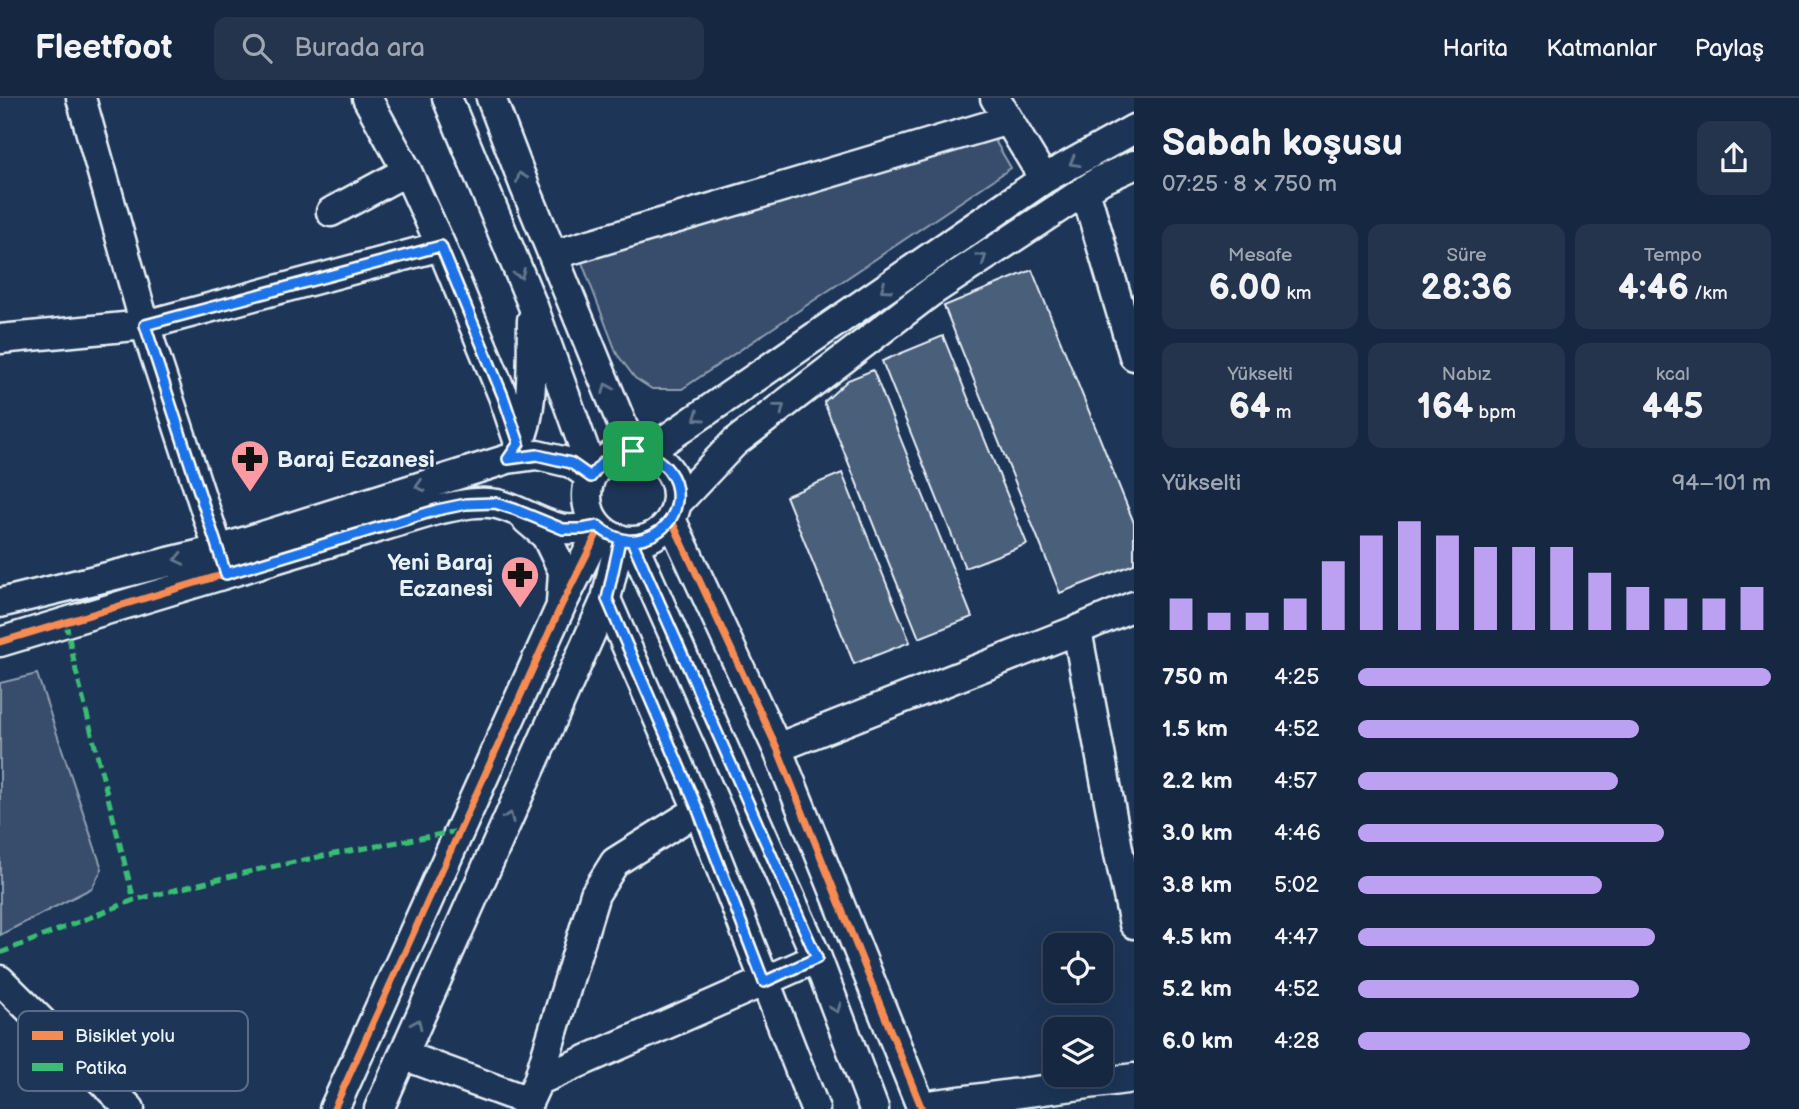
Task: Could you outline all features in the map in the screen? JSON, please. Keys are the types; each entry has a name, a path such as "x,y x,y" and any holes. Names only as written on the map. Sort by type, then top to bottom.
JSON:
{"street":[{"path":"81,98 145,325 222,562"},
{"path":"367,98 407,172 441,246 503,396 514,451"},
{"path":"447,98 533,306 592,475"},
{"path":"491,98 553,255 640,452"},
{"path":"553,255 1001,109 1044,179"},
{"path":"640,452 1044,179 1134,129"},
{"path":"0,603 222,562 466,504 495,503 563,529 648,538 661,530 674,511 734,443 931,292 1085,190 1134,165"},
{"path":"331,212 407,172"},
{"path":"1085,190 1134,356"},
{"path":"0,339 145,325 441,246"},
{"path":"514,451 527,422 530,405 533,306"},
{"path":"0,642 222,562 514,451 571,463 592,475"},
{"path":"874,1109 817,958 613,534 591,515 587,490 592,475 608,457 620,452 640,452 658,459 674,478 677,491 674,511 778,748 921,1107 1134,1078"},
{"path":"514,509 546,536 563,571 561,606"},
{"path":"379,1109 607,599 613,534"},
{"path":"334,1109 561,606 613,534"},
{"path":"607,599 698,810 815,1109"},
{"path":"778,748 1134,606"},
{"path":"1077,630 1134,924"},
{"path":"530,1097 595,894 615,862 698,810"},
{"path":"403,1055 530,1097 817,958"},
{"path":"0,980 31,1011"},
{"path":"112,1091 130,1109"}],"shaded area":[{"path":"993,137 1011,168 682,389 652,389 635,378 617,354 578,252"},
{"path":"37,674 102,869 92,888 0,935 0,683"}],"building":[{"path":"1032,270 1134,523 1134,564 1060,593 944,306"},
{"path":"943,336 1027,544 965,568 882,361"},
{"path":"873,370 972,617 919,638 824,402 848,380"},
{"path":"842,473 910,642 854,664 786,496"}],"marked path":[{"path":"66,623 134,900"},
{"path":"0,953 134,900 256,870 458,831"}],"cycle path":[{"path":"0,642 459,505 497,504 565,529 598,526"},
{"path":"671,519 777,748 922,1109"},
{"path":"334,1109 561,606 600,528"}],"place":[{"name":"Baraj Eczanesi","path":"250,493"},
{"name":"Yeni Baraj Eczanesi","path":"520,609"}],"route":[{"path":"633,451 608,457 591,477 571,463 537,455 508,459 519,443 503,396 441,246 145,325 226,574 437,510 466,504 495,503 563,529 598,526 620,540 632,541 817,958 764,982 698,810 607,599 620,540 648,538 661,530 671,519 676,504 674,478 667,468 658,459 633,451"}]}
